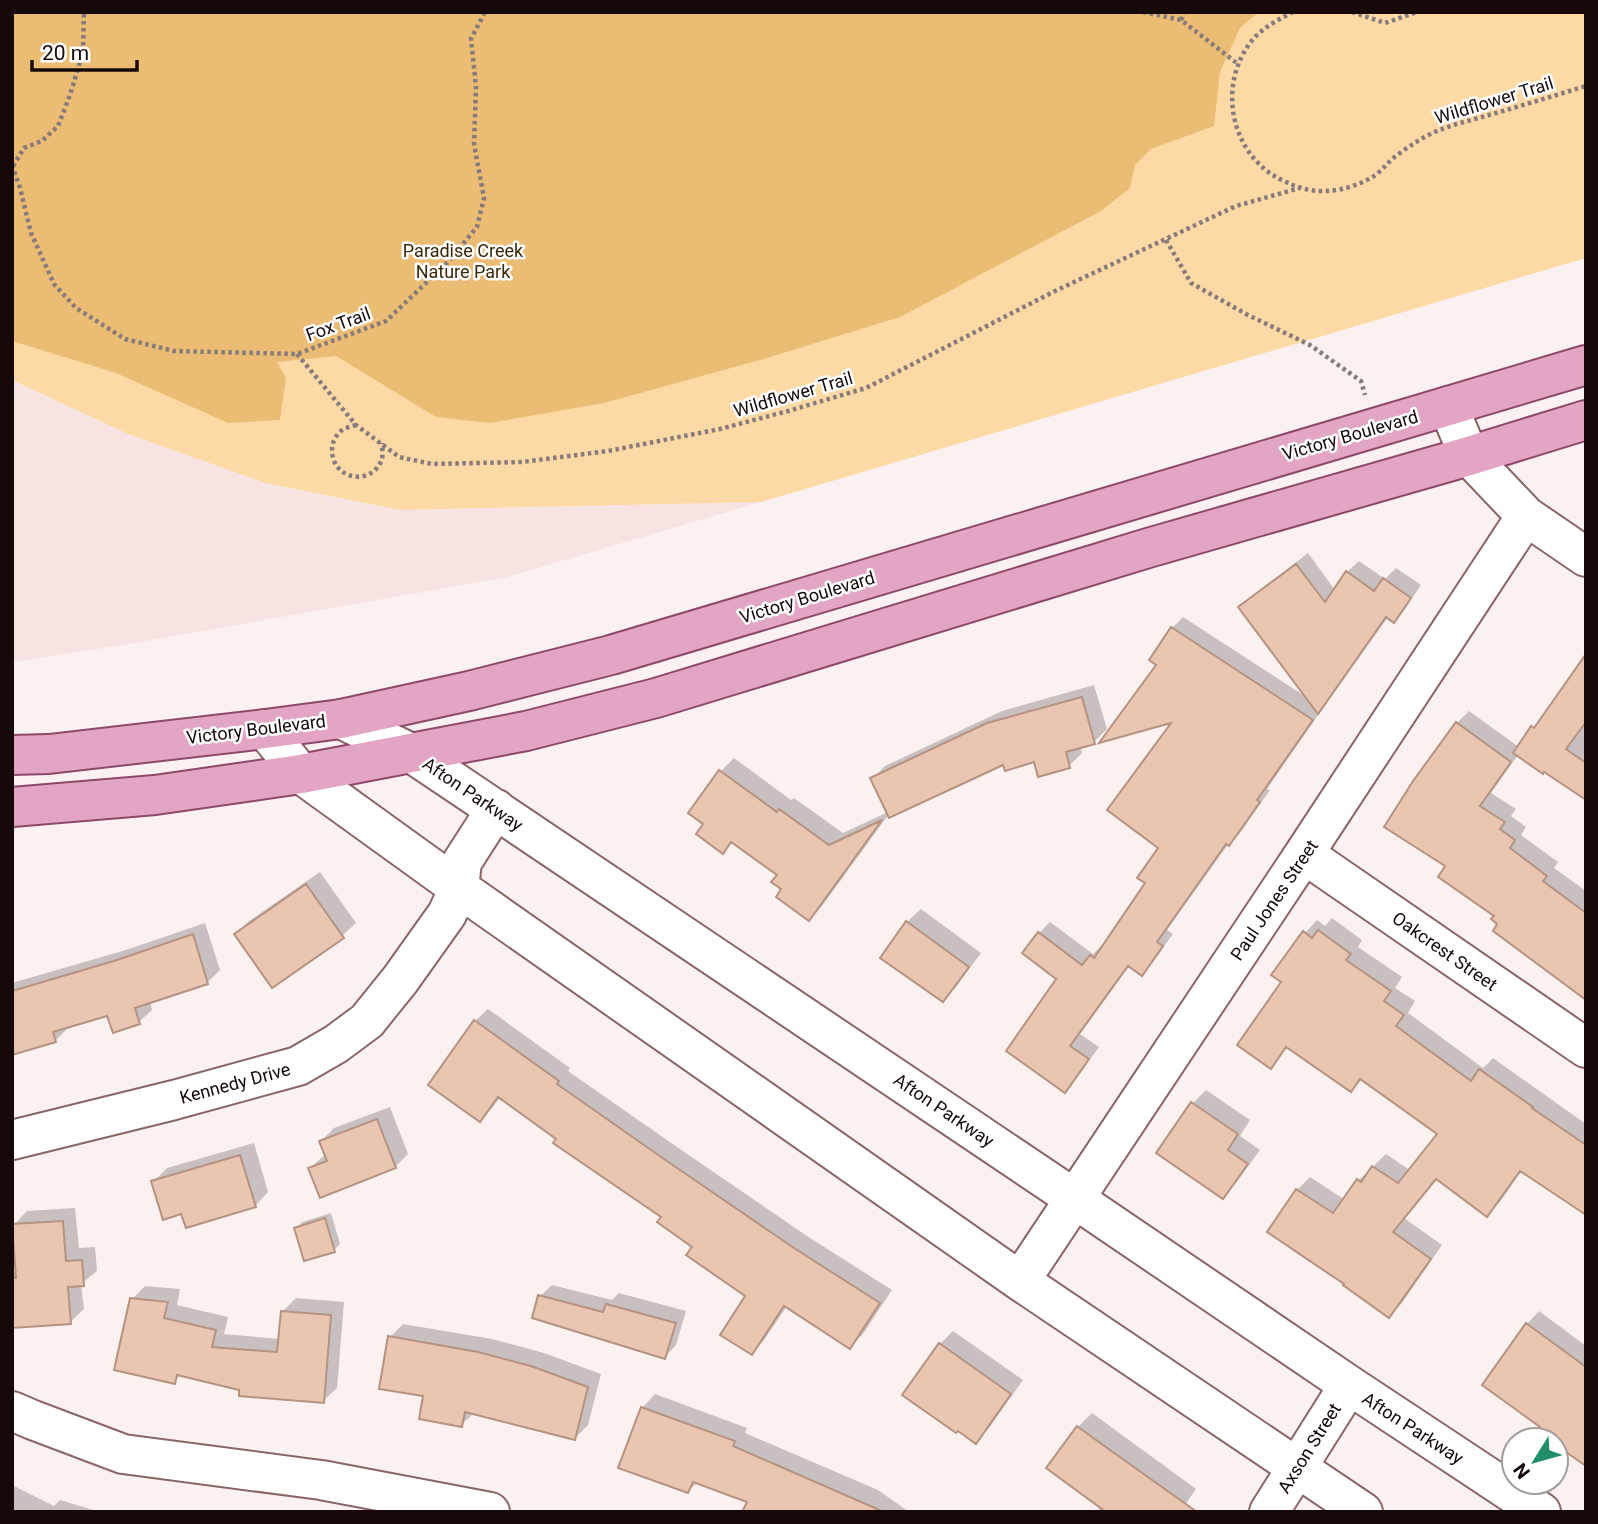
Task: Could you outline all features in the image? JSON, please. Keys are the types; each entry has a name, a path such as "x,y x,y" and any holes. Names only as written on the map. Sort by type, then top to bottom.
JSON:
{"main road":[{"name":"Victory Boulevard","path":"12,755 49,754 341,719 469,691 611,655 1586,365"},
{"path":"12,807 155,795 301,774 526,731 656,698 1135,551 1586,420"}],"street":[{"path":"1448,406 1469,456 1526,516 1586,557"},
{"name":"Paul Jones Street","path":"1020,1281 1526,516"},
{"name":"Afton Parkway","path":"341,719 413,754 1541,1512"},
{"path":"265,729 301,774 459,888 1020,1281 1363,1512"},
{"name":"Kennedy Drive","path":"12,1140 298,1066 336,1044 367,1021 447,914 459,888 462,862 496,809"},
{"name":"Oakcrest Street","path":"1304,854 1586,1048"},
{"name":"Axson Street","path":"1269,1512 1349,1385"},
{"path":"12,1411 123,1454 321,1480 490,1512"}],"path":[{"path":"13,166 24,148 42,141 58,127 83,52 84,12"},
{"name":"Fox Trail","path":"13,166 31,233 54,284 76,308 125,339 174,351 297,354 386,321 448,262 477,227 484,198 474,144 476,87 471,39 485,12"},
{"path":"1143,12 1181,20 1238,64"},
{"path":"1181,20 1185,12"},
{"name":"Wildflower Trail","path":"1293,12 1270,24 1251,41 1238,64 1231,89 1232,115 1241,140 1256,162 1276,178 1300,188 1326,191 1352,187 1375,175 1413,144 1438,131 1586,86"},
{"path":"1352,12 1385,23 1417,12"},
{"name":"Wildflower Trail","path":"297,354 356,425 399,457 432,464 522,462 608,451 720,429 866,388 1055,292 1236,206 1300,188"},
{"path":"1166,240 1191,283 1245,314 1310,345 1360,381 1367,402"},
{"path":"356,425 341,430 332,443 332,460 342,473 357,477 373,472 382,459 382,443"}],"shaded area":[{"path":"12,380 128,434 265,483 400,510 761,502 507,577 12,662"}],"green space":[{"name":"Paradise Creek Nature Park","path":"12,12 1586,12 1586,258 761,502 400,510 265,483 128,434 12,380"},
{"name":"Paradise Creek Nature Park","path":"12,12 1259,12 1240,28 1220,72 1214,126 1151,149 1135,165 1130,188 1101,211 900,317 760,360 604,403 490,423 436,417 336,356 277,362 286,378 280,420 228,423 116,373 12,341"}],"building":[{"path":"1296,564 1325,602 1346,571 1374,591 1383,578 1411,598 1394,623 1386,617 1318,714 1238,607"},
{"path":"1171,627 1313,720 1257,800 1260,802 1229,846 1226,844 1157,942 1163,946 1142,976 1128,966 1070,1046 1089,1059 1065,1093 1006,1051 1056,979 1022,953 1038,932 1082,965 1090,955 1094,958 1145,883 1137,878 1158,848 1107,810 1171,723 1099,743 1156,665 1149,660"},
{"path":"1586,654 1586,722 1566,749 1586,763 1586,800 1513,753"},
{"path":"1082,697 1095,744 1066,752 1070,768 1038,777 1034,762 1005,771 1003,765 889,818 870,778 987,723"},
{"path":"1456,722 1511,762 1480,806 1505,822 1500,829 1515,840 1510,848 1547,876 1543,881 1586,913 1586,1000 1493,931 1497,924 1491,919 1494,916 1438,877 1445,866 1384,827"},
{"path":"719,770 829,845 882,820 809,921 776,897 781,889 771,882 777,875 731,842 723,854 696,834 703,824 688,813"},
{"path":"306,884 344,938 272,988 234,934"},
{"path":"906,921 969,967 943,1002 880,958"},
{"path":"1318,930 1351,954 1346,960 1391,991 1384,1001 1404,1015 1396,1026 1471,1081 1479,1069 1586,1145 1586,1215 1520,1171 1487,1217 1436,1179 1393,1232 1431,1259 1389,1318 1267,1232 1296,1189 1333,1213 1357,1179 1361,1182 1372,1166 1398,1183 1437,1134 1360,1079 1351,1092 1286,1047 1271,1069 1237,1045 1281,982 1271,975 1303,931 1312,938"},
{"path":"193,934 208,984 135,1008 140,1024 113,1033 107,1016 53,1032 56,1042 12,1055 12,991"},
{"path":"474,1020 559,1081 557,1084 664,1159 880,1303 850,1349 784,1306 752,1355 720,1335 745,1296 686,1255 692,1247 657,1222 661,1217 553,1143 556,1139 498,1097 480,1122 428,1085"},
{"path":"1191,1102 1238,1134 1228,1150 1248,1164 1223,1199 1156,1153"},
{"path":"377,1119 396,1168 320,1198 308,1168 327,1161 319,1141"},
{"path":"240,1155 256,1207 186,1228 181,1214 163,1220 151,1181"},
{"path":"325,1218 335,1252 304,1261 294,1228"},
{"path":"63,1221 66,1261 82,1260 84,1286 68,1287 71,1324 12,1328 12,1278 16,1278 12,1224"},
{"path":"538,1295 603,1312 606,1304 676,1323 665,1359 532,1318"},
{"path":"130,1298 168,1302 164,1318 216,1330 212,1347 277,1352 281,1311 331,1315 324,1403 239,1396 239,1390 177,1375 175,1384 114,1370"},
{"path":"1526,1323 1586,1367 1586,1466 1570,1455 1570,1426 1539,1426 1482,1385"},
{"path":"388,1336 478,1352 531,1366 588,1387 575,1440 465,1412 462,1427 419,1419 423,1396 379,1389"},
{"path":"939,1343 1011,1394 976,1444 902,1395"},
{"path":"641,1407 735,1441 733,1446 884,1512 742,1512 747,1502 693,1482 688,1493 618,1468"},
{"path":"1077,1426 1197,1512 1106,1512 1046,1468"}]}
